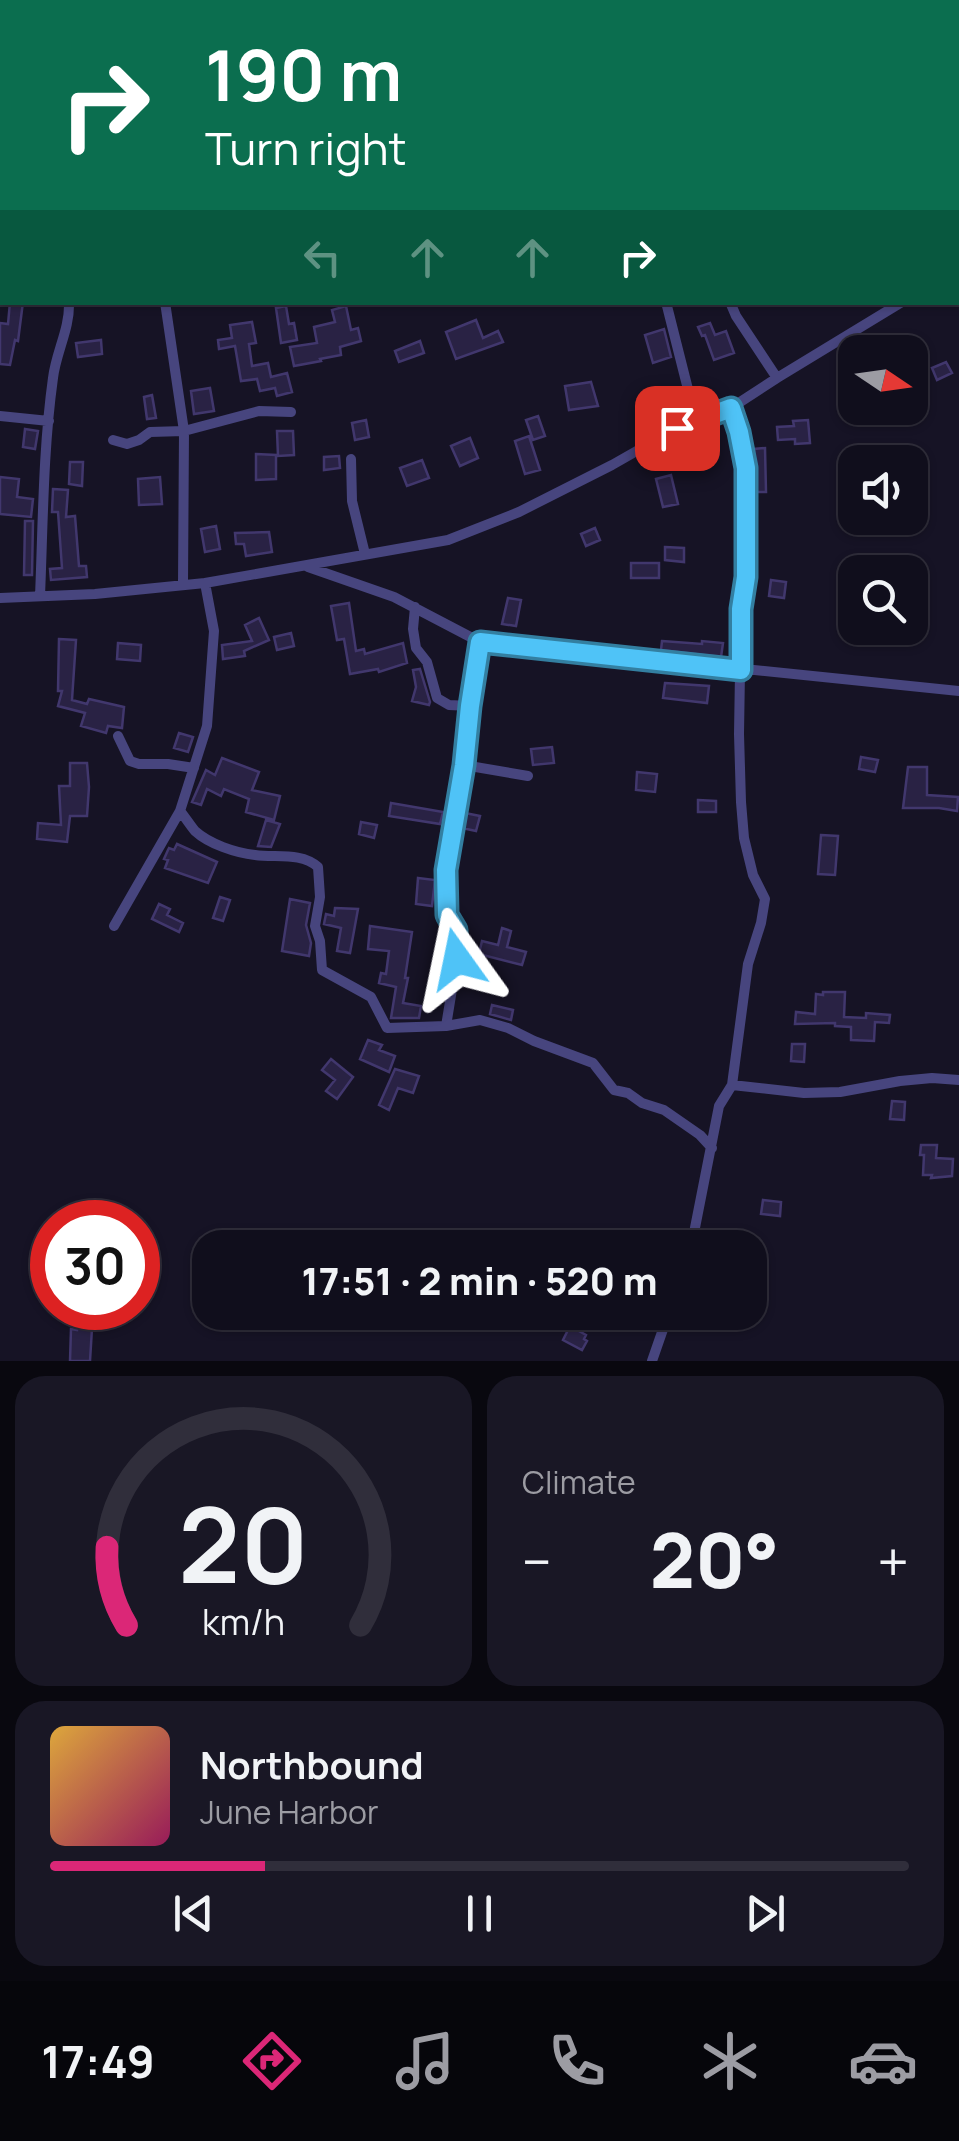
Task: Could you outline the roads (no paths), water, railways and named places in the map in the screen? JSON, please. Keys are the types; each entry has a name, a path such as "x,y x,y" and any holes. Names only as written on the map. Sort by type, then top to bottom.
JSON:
{"street":[{"path":"40,596 53,376 66,332 69,305"},
{"path":"169,305 184,431 183,584"},
{"path":"667,305 696,421"},
{"path":"731,305 777,378"},
{"path":"0,598 96,594 205,583 448,540 519,512 677,428 731,408 897,305"},
{"path":"694,1230 720,1106 732,1086 748,964 765,899 744,838 739,734 746,468 731,408"},
{"path":"113,440 127,444 150,432 184,431 259,411 291,412"},
{"path":"0,416 49,421"},
{"path":"351,459 352,501 364,554"},
{"path":"305,566 394,597 480,642 959,691"},
{"path":"114,926 180,811 207,726 214,631 205,583"},
{"path":"415,607 416,648 428,662 437,698 450,705 470,706"},
{"path":"446,1026 457,959 456,930 447,915 446,870 480,642"},
{"path":"118,736 130,762 194,768"},
{"path":"464,765 528,776"},
{"path":"180,811 196,832 220,845 250,855 301,857 318,867 320,897 314,926 320,941 322,970 371,997 386,1028 446,1026 480,1020 508,1028 593,1064 614,1090 664,1110 700,1134 712,1148"},
{"path":"732,1086 804,1094 932,1078 959,1080"},
{"path":"652,1361 663,1330"}]}
